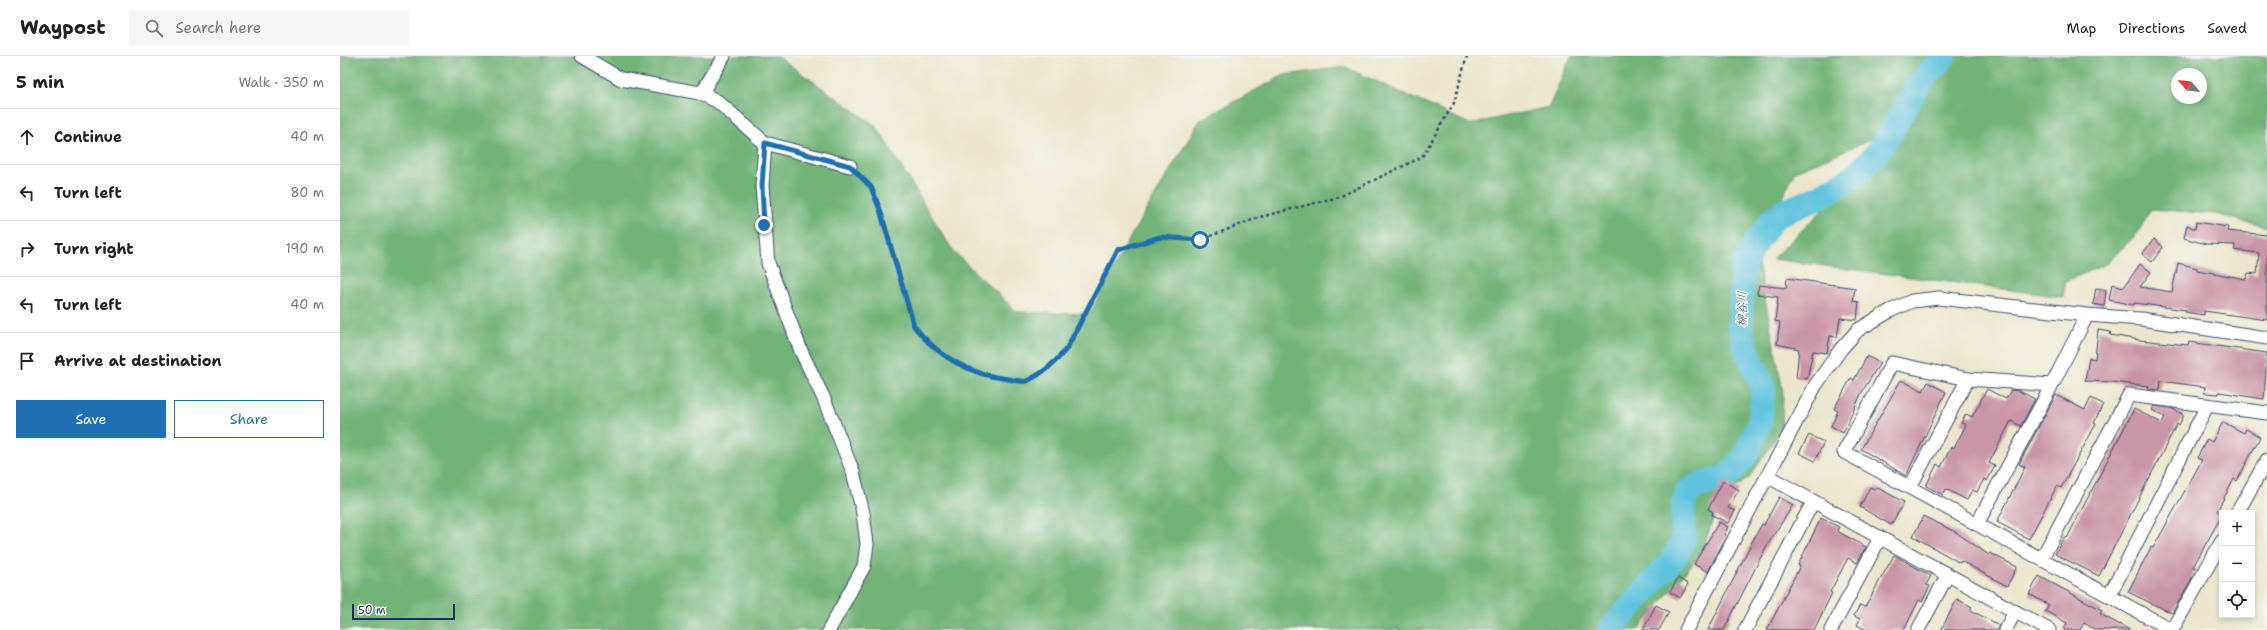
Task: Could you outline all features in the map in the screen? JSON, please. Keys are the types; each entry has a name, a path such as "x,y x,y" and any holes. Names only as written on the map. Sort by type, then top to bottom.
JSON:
{"street":[{"path":"582,56 621,79 701,94 717,101 765,143 850,166"},
{"path":"701,94 724,56"},
{"path":"765,143 762,186 768,263 801,351 824,399 853,472 863,513 867,544 864,566 829,630"},
{"path":"1686,630 1769,477 1815,386 1841,349 1858,330 1890,311 1912,301 1939,298 2087,315 2141,319 2267,338"},
{"path":"1977,524 2052,385 2087,315"},
{"path":"2052,385 1968,378 1892,363 1844,452 2042,558 2172,630 2219,546"},
{"path":"1910,487 1968,378"},
{"path":"2042,558 2129,395 2267,413"},
{"path":"2109,596 2207,406"},
{"path":"2240,510 2267,460"},
{"path":"1769,477 1947,576 2049,630"},
{"path":"1745,630 1813,502"},
{"path":"1831,630 1880,538"},
{"path":"1918,630 1947,576"},
{"path":"2005,630 2015,612"}],"path":[{"path":"850,166 871,187 880,210 914,326 922,337 949,359 986,377 1025,381 1057,362 1067,348 1118,250 1160,237 1200,240 1260,217 1339,197 1422,157 1454,103 1467,56"}],"green space":[{"path":"340,56 777,56 876,126 953,251 1017,312 1089,314 1132,234 1200,120 1284,75 1345,67 1470,124 1549,107 1571,56 2267,56 2267,227 2215,214 2151,209 2137,234 2106,264 2066,281 2063,297 1772,259 1914,122 1795,171 1756,253 1783,392 1782,429 1749,478 1720,499 1702,552 1638,630 340,630"}],"building":[{"path":"2196,222 2228,227 2227,231 2267,235 2267,320 2204,311 2204,315 2185,312 2186,310 2134,303 2134,305 2109,300 2112,284 2124,287 2140,264 2151,272 2140,287 2172,292 2178,263 2197,268 2197,270 2246,279 2248,273 2257,274 2259,253 2234,250 2235,245 2206,244 2184,238 2187,225 2195,229"},
{"path":"2154,239 2163,247 2152,262 2142,254"},
{"path":"1787,278 1855,288 1853,301 1859,302 1857,320 1840,318 1837,337 1830,336 1827,353 1813,351 1807,379 1796,378 1799,349 1777,344 1780,322 1775,321 1778,297 1757,294 1759,285 1786,288"},
{"path":"2096,288 2106,290 2104,306 2093,304"},
{"path":"2098,330 2111,332 2110,335 2140,340 2188,345 2189,342 2267,353 2264,399 2219,392 2219,394 2204,393 2205,387 2161,381 2160,390 2148,389 2149,386 2085,381 2089,358 2095,359"},
{"path":"1867,356 1880,363 1862,392 1843,433 1831,426 1838,411 1834,409 1851,378 1854,380"},
{"path":"1901,380 1923,391 1928,382 1946,392 1906,476 1861,449"},
{"path":"1987,389 2006,399 2011,390 2019,391 2035,399 2021,426 2011,421 1989,463 1995,466 1987,481 1984,479 1977,492 1972,490 1967,500 1946,489 1943,495 1926,486 1937,464 1941,467 1951,447 1954,448 1966,425 1961,423 1966,414 1972,417"},
{"path":"2056,395 2085,410 2091,398 2103,404 2094,423 2096,424 2061,488 2057,486 2029,539 1997,522 2025,467 2019,464"},
{"path":"2154,406 2171,408 2184,415 2179,425 2177,424 2099,576 2055,554 2064,537 2067,538 2134,409 2162,423 2165,417 2152,410"},
{"path":"2223,422 2244,433 2246,429 2260,437 2237,481 2234,479 2217,511 2219,513 2219,520 2193,567 2196,568 2191,580 2172,613 2128,592 2151,547 2153,548 2202,460 2197,458 2207,439 2212,442"},
{"path":"1809,435 1824,442 1815,461 1799,453"},
{"path":"1723,481 1739,490 1728,508 1735,511 1728,523 1712,515 1713,512 1708,509"},
{"path":"1870,487 1875,489 1876,487 1904,502 1891,525 1860,507"},
{"path":"1779,497 1793,505 1766,547 1724,630 1708,630 1753,540 1762,524 1764,525"},
{"path":"1924,516 1957,533 1989,555 1990,553 2017,567 2007,586 1961,561 1960,563 1913,536"},
{"path":"1821,518 1839,527 1837,531 1866,547 1857,563 1848,558 1830,592 1832,593 1814,630 1767,630 1800,566 1798,565"},
{"path":"1719,522 1728,527 1724,535 1726,537 1708,572 1694,564"},
{"path":"1894,555 1931,576 1926,585 1930,586 1922,602 1919,600 1904,630 1866,630 1857,625 1860,619 1854,616 1860,605 1865,607"},
{"path":"2039,576 2102,610 2100,614 2130,630 2096,630 2084,623 2080,630 2064,630 2067,623 2045,611 2049,605 2029,594"},
{"path":"1678,578 1688,584 1680,598 1670,592"},
{"path":"1957,599 1972,607 1970,610 1999,625 1997,630 1941,630"},
{"path":"1656,605 1669,612 1659,630 1643,630"}],"waterway":[{"name":"柳谷川","path":"1610,630 1675,557 1684,540 1683,507 1687,493 1697,486 1727,477 1744,458 1760,423 1764,388 1744,345 1740,327 1743,266 1756,242 1774,218 1785,211 1818,198 1855,176 1881,149 1918,86 1944,56"}],"route":[{"path":"764,225 762,186 765,143 850,166 871,187 880,210 914,326 922,337 949,359 986,377 1025,381 1057,362 1067,348 1118,250 1160,237 1200,240"}]}
